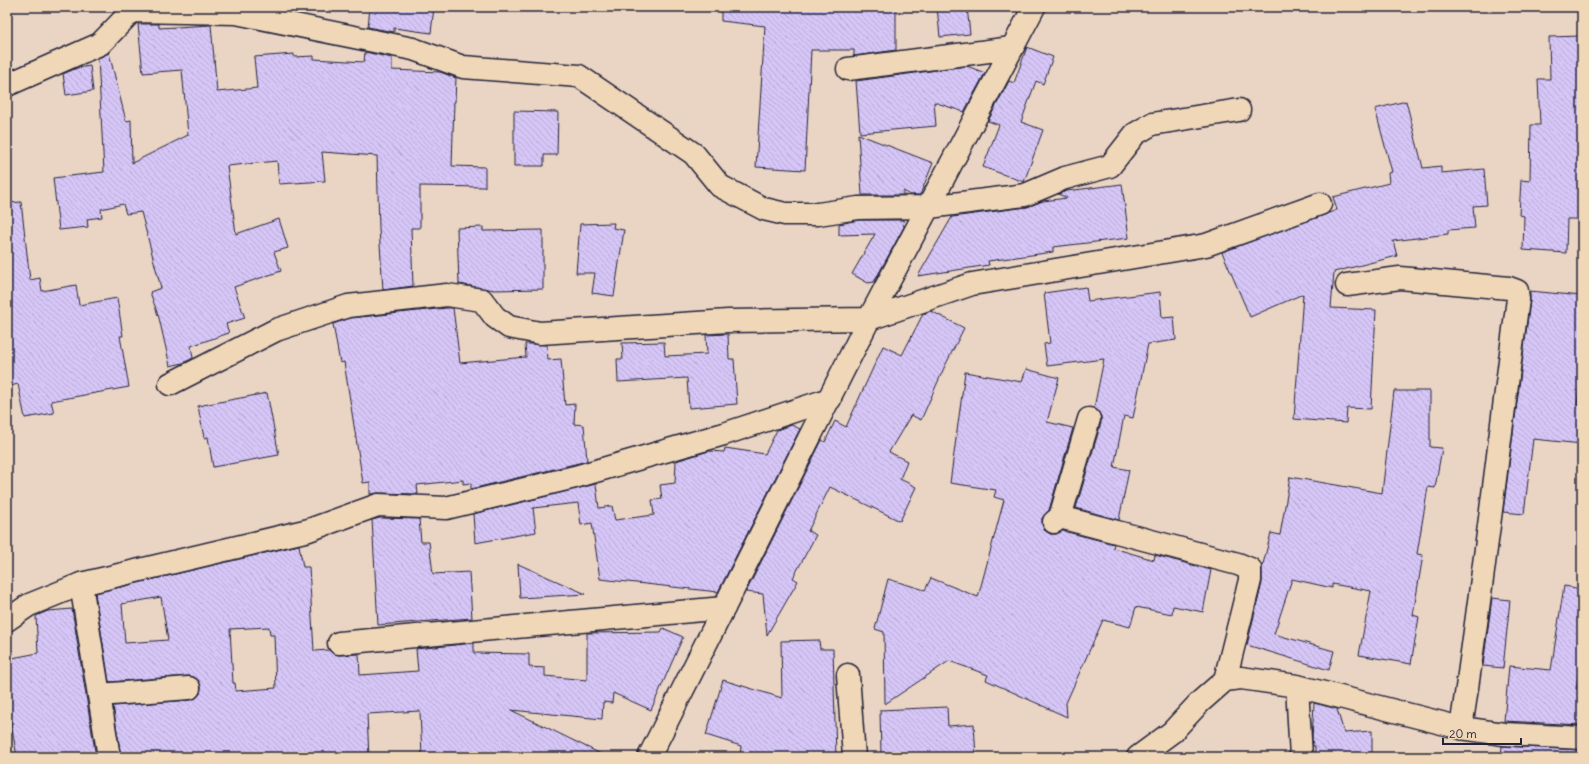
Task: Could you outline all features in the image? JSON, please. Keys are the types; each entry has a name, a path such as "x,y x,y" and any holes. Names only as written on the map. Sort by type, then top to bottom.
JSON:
{"street":[{"path":"649,757 869,319 930,207 1034,7"},
{"path":"7,85 100,44 132,11 236,13 413,49 463,67 579,76 694,154 720,186 764,209 785,214 812,214 858,208 930,207 1025,195 1065,178 1110,166 1135,134 1152,124 1239,110"},
{"path":"848,69 1012,48"},
{"path":"170,384 276,330 341,309 447,295 482,300 495,316 509,327 540,332 728,321 869,319 972,284 1206,245 1320,204"},
{"path":"1347,285 1400,278 1509,288 1517,291 1518,300 1487,535 1478,619 1461,728"},
{"path":"7,620 29,605 81,584 309,530 378,505 446,508 575,477 724,434 830,399"},
{"path":"1089,419 1057,520 1238,564 1250,569 1250,580 1225,680"},
{"path":"81,584 109,757"},
{"path":"339,643 724,608"},
{"path":"848,675 854,757"},
{"path":"1138,757 1172,732 1200,702 1225,680 1241,678 1297,686 1461,728 1504,734 1582,738"},
{"path":"1297,686 1301,757"},
{"path":"99,695 189,688"}],"building":[{"path":"370,7 434,7 431,33 394,28 394,32 368,27"},
{"path":"721,7 896,7 896,50 854,56 854,50 811,50 805,170 756,167 765,26 721,21"},
{"path":"937,7 967,7 970,34 940,37"},
{"path":"138,24 159,24 159,28 211,25 217,92 257,88 254,57 294,54 294,57 314,56 314,59 364,62 365,52 392,58 392,70 440,72 456,78 452,166 485,167 485,187 420,186 420,228 411,228 413,286 383,290 379,229 377,156 322,152 325,181 279,184 277,161 227,166 236,234 279,219 288,248 274,252 281,271 234,287 245,318 226,324 229,333 191,346 193,358 183,363 170,366 159,318 150,292 161,288 141,212 126,214 123,204 101,209 102,217 87,219 88,227 59,230 53,178 104,172 98,58 109,53 126,121 131,120 132,163 188,135 182,70 143,73"},
{"path":"1582,36 1582,165 1580,165 1578,219 1567,219 1566,253 1523,250 1524,216 1519,215 1521,180 1530,181 1531,125 1540,125 1538,79 1550,79 1549,37"},
{"path":"1027,47 1053,57 1043,84 1036,81 1021,122 1043,130 1024,182 983,167 999,125 988,121 1009,81 1014,83"},
{"path":"90,66 93,91 66,95 63,74 77,68"},
{"path":"967,66 985,73 964,112 934,102 936,126 860,133 856,81"},
{"path":"1406,101 1423,168 1441,166 1441,173 1484,169 1487,205 1473,206 1475,228 1448,230 1448,234 1393,241 1397,256 1334,272 1331,308 1376,310 1371,409 1347,408 1346,423 1294,419 1303,294 1250,317 1222,252 1337,210 1333,197 1389,183 1388,173 1392,172 1375,109"},
{"path":"514,111 558,112 557,155 544,155 544,166 514,166"},
{"path":"858,134 933,163 920,195 911,195 903,191 903,195 862,195"},
{"path":"1122,184 1129,238 1053,247 1053,252 988,261 989,265 918,276 952,217 1027,207 1043,201 1067,198 1058,194 1067,191"},
{"path":"21,202 30,280 40,278 42,291 76,285 79,305 117,298 123,336 120,336 129,387 51,401 54,413 25,418 18,384 7,387 7,203"},
{"path":"859,220 903,220 904,227 874,282 868,283 852,274 875,234 839,235 839,224"},
{"path":"614,223 613,228 624,230 614,296 592,293 595,273 576,273 580,224"},
{"path":"483,227 483,231 543,230 543,289 494,290 459,284 457,228"},
{"path":"1086,287 1088,301 1160,292 1162,318 1174,317 1176,340 1148,344 1133,418 1124,416 1114,467 1129,470 1119,520 1076,508 1101,423 1101,416 1094,408 1104,359 1047,366 1044,344 1050,343 1044,293"},
{"path":"1530,291 1582,296 1582,365 1577,405 1582,405 1582,444 1533,439 1524,514 1503,512 1530,301"},
{"path":"453,308 460,363 526,357 525,344 547,345 548,360 561,359 565,405 575,404 574,424 584,425 587,461 471,489 471,483 463,484 463,480 417,485 418,494 370,494 370,482 363,483 344,362 340,363 333,324 351,318"},
{"path":"931,311 964,328 921,420 911,415 889,452 907,461 900,479 916,487 900,521 830,487 808,531 816,535 793,578 798,581 767,635 763,594 746,592 822,440 825,442 835,421 846,427 883,346 902,355 923,314"},
{"path":"728,334 729,359 734,359 737,404 689,408 687,378 618,382 617,359 623,359 622,343 664,342 665,356 707,354 706,335"},
{"path":"1026,369 1059,378 1047,422 1073,428 1049,510 1042,518 1044,530 1050,534 1056,534 1063,531 1114,544 1113,548 1154,560 1155,555 1211,570 1203,612 1173,606 1172,614 1136,607 1130,627 1103,620 1066,703 1067,717 986,680 988,675 949,661 885,704 884,632 875,629 888,579 925,590 931,578 978,597 1004,500 994,497 996,490 950,483 965,372 1022,382"},
{"path":"1394,391 1430,391 1430,447 1442,448 1435,488 1428,487 1417,554 1423,555 1413,615 1419,617 1411,664 1359,655 1371,591 1332,584 1332,588 1292,579 1274,634 1334,651 1329,670 1247,645 1262,583 1262,568 1271,533 1280,535 1290,477 1382,493"},
{"path":"267,393 279,455 213,467 208,437 204,438 198,406"},
{"path":"792,425 800,429 718,592 600,579 592,523 581,525 578,503 533,508 536,532 475,543 473,514 596,484 599,508 612,506 615,520 654,515 652,500 662,499 660,485 675,483 676,461 709,451 724,452 725,448 765,454 777,430"},
{"path":"380,518 419,519 421,542 429,542 433,574 469,572 472,618 378,625 372,520"},
{"path":"299,545 303,567 309,567 314,651 329,650 333,654 340,655 359,654 360,675 418,671 416,649 474,643 474,653 529,654 529,667 545,668 545,676 587,680 587,633 661,632 663,628 683,637 651,710 613,693 612,703 603,702 602,719 511,710 607,757 422,757 420,711 367,714 369,757 279,757 279,754 225,757 121,757 113,706 190,700 196,698 200,694 201,687 199,681 194,677 188,676 109,682 95,593","holes":["161,597 168,640 125,643 122,604","269,627 270,635 274,635 276,688 236,691 235,683 233,683 230,629"]},
{"path":"518,564 586,594 520,598"},
{"path":"1564,586 1582,589 1582,654 1576,689 1582,690 1582,725 1504,721 1509,666 1551,670"},
{"path":"1492,598 1510,600 1503,668 1483,666"},
{"path":"72,609 96,757 17,757 7,701 7,659 38,653 36,616 48,611"},
{"path":"819,640 820,649 833,649 836,757 740,757 741,746 706,735 723,680 782,698 781,641"},
{"path":"1314,703 1337,709 1344,733 1372,731 1372,757 1315,757 1315,746 1313,746 1312,739"},
{"path":"947,707 948,726 974,724 976,757 881,757 880,710"},
{"path":"1502,746 1582,750 1582,757 1501,757"}]}
